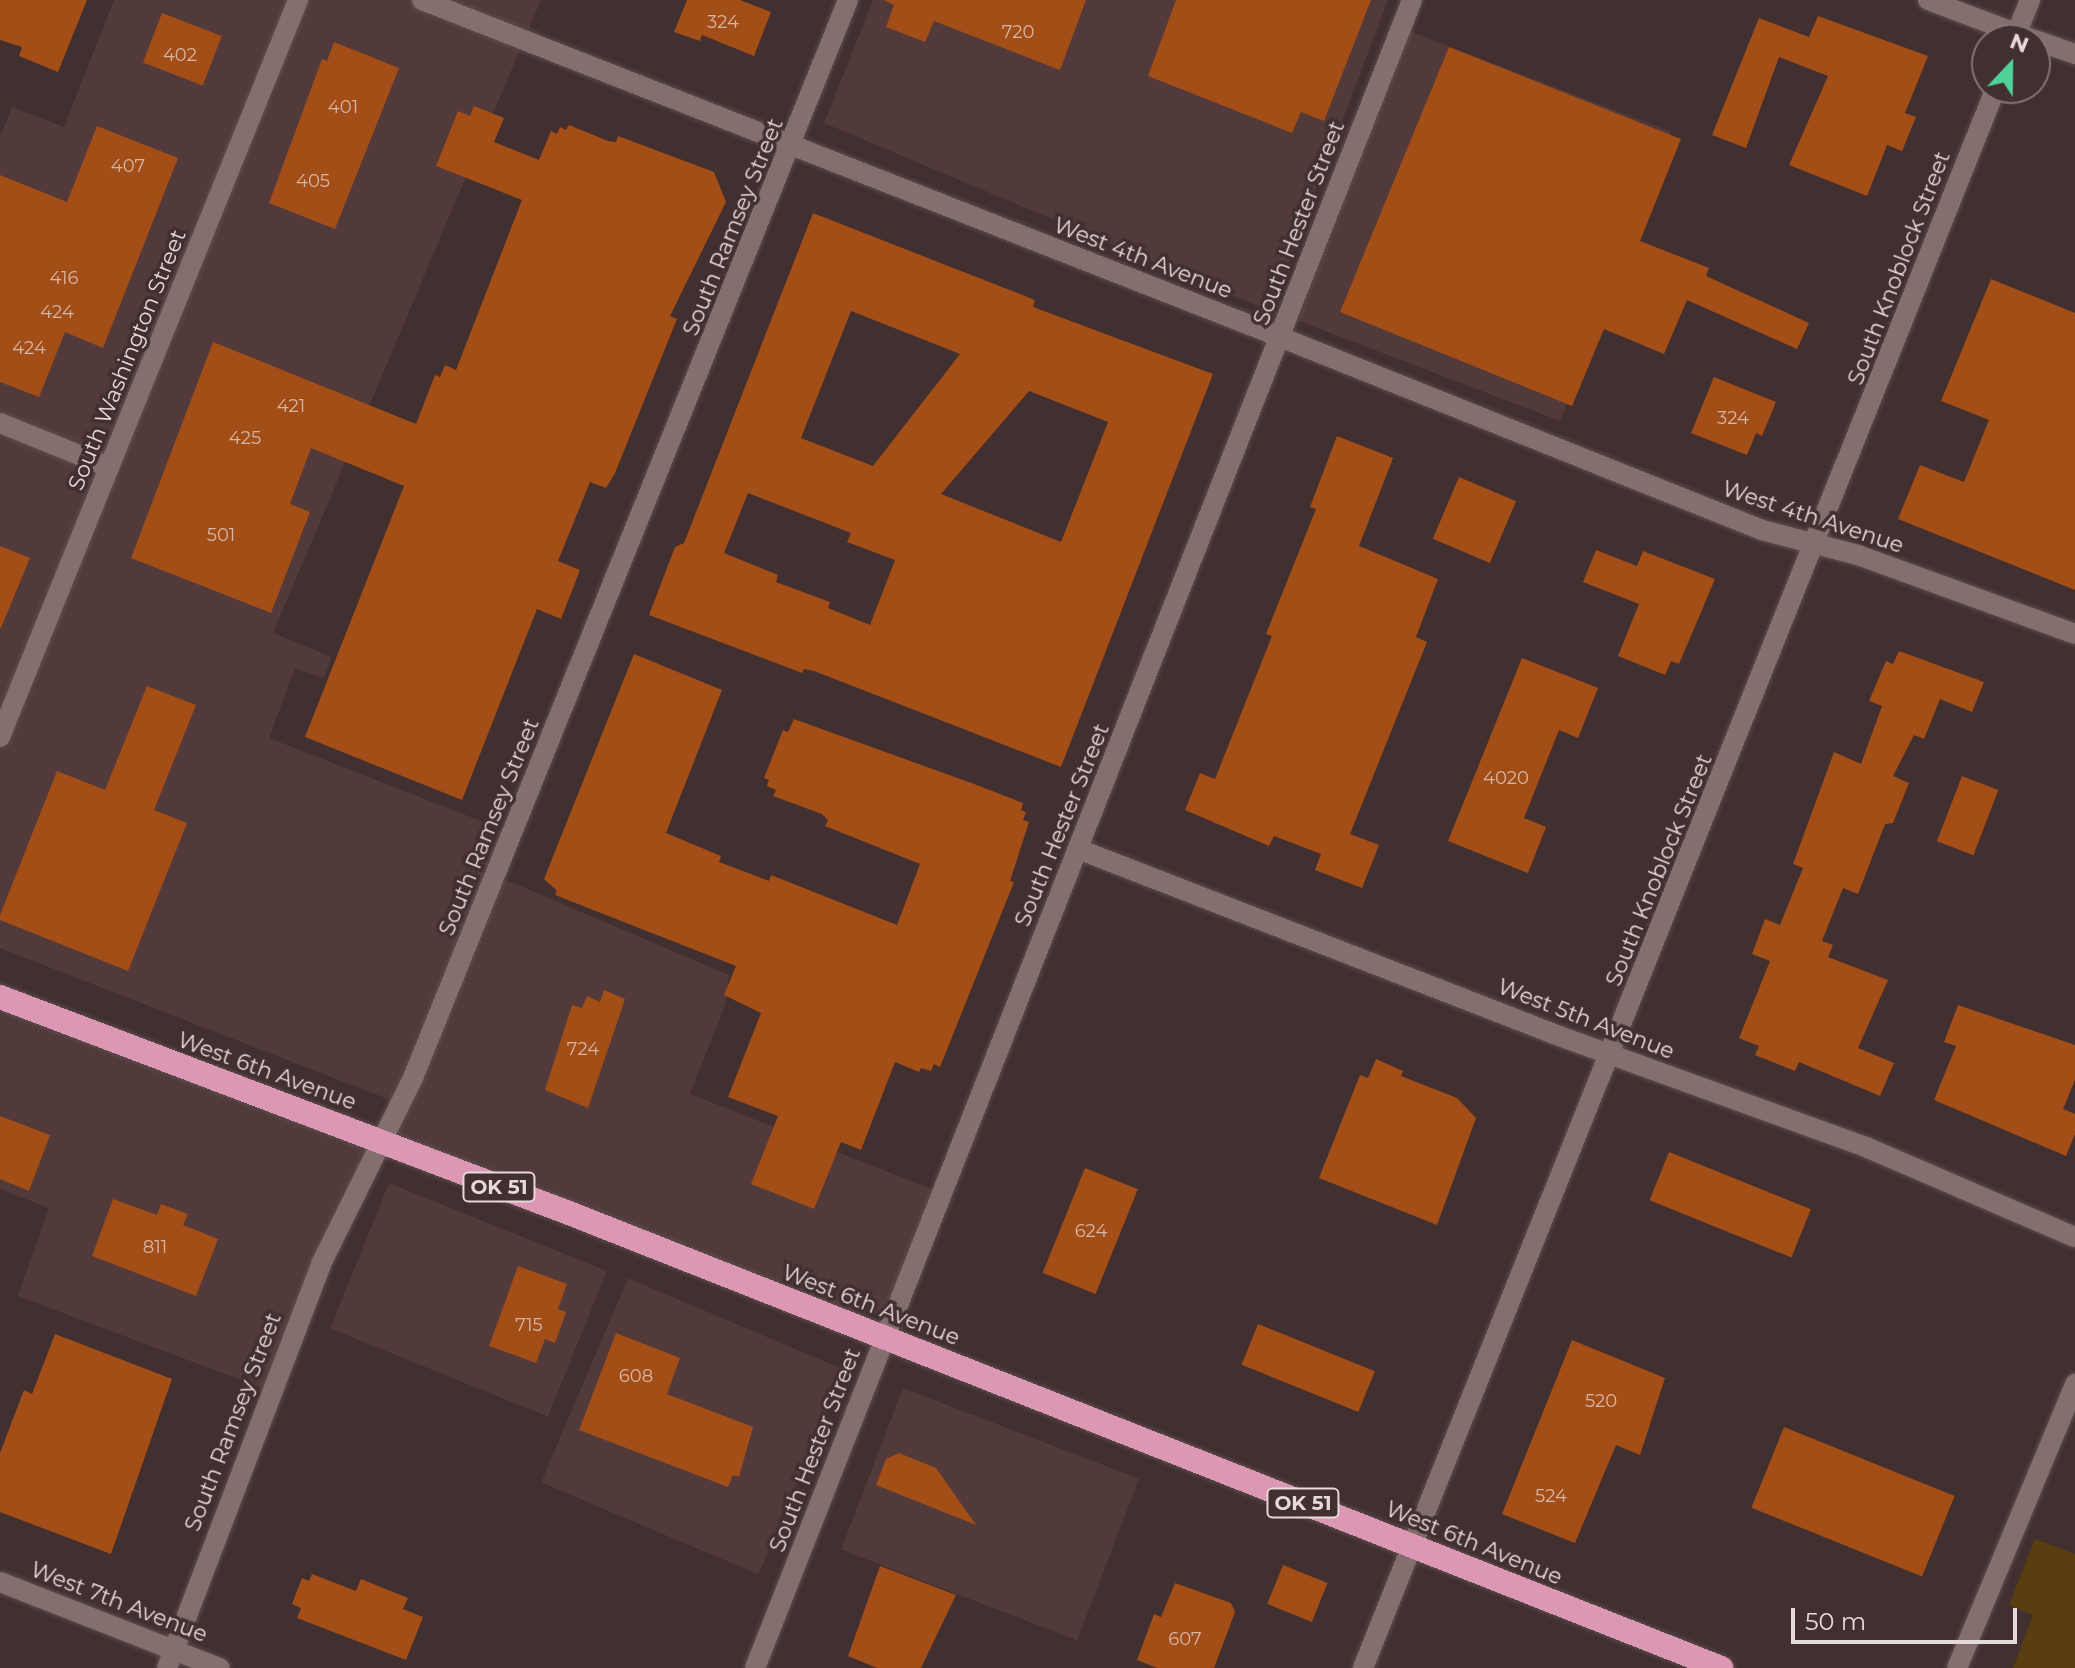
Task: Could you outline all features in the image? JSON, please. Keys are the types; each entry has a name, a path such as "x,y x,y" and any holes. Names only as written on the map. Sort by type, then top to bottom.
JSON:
{"highway":[{"name":"West 6th Avenue","path":"0,997 380,1141 1721,1668"}],"street":[{"name":"South Washington Street","path":"0,737 298,0"},
{"name":"West 4th Avenue","path":"422,0 1762,530 1817,544 2075,634"},
{"name":"South Ramsey Street","path":"170,1658 321,1264 413,1078 848,0"},
{"name":"South Hester Street","path":"755,1668 1412,0"},
{"path":"1928,0 1988,24"},
{"path":"2027,24 2030,0"},
{"path":"2051,47 2075,54"},
{"name":"South Knoblock Street","path":"1363,1668 1817,544 1990,104"},
{"path":"0,423 109,467"},
{"name":"West 5th Avenue","path":"1078,849 1868,1148 2075,1237"},
{"path":"1957,1668 2075,1384"},
{"name":"West 7th Avenue","path":"0,1582 170,1658 220,1668"}],"shaded area":[{"path":"114,0 541,0 273,633 332,657 324,678 295,668 269,738 509,832 403,1105 0,948 0,137 12,107 64,127"},
{"path":"873,0 1388,0 1270,311 824,123"},
{"path":"1409,31 1671,132 1560,421 1298,320"},
{"path":"497,876 729,975 726,1003 690,1094 939,1192 883,1334 392,1142"},
{"path":"0,998 376,1143 267,1390 18,1296 49,1208 0,1189"},
{"path":"389,1183 607,1271 548,1417 330,1329"},
{"path":"628,1278 845,1370 758,1575 541,1482"},
{"path":"903,1388 1139,1479 1077,1640 841,1550"},
{"path":"2035,1539 2075,1554 2075,1668 2013,1668 2033,1615 2009,1605"}],"building":[{"path":"0,0 87,0 58,72 19,56 22,47 0,40"},
{"path":"687,0 740,0 771,12 754,56 702,35 700,41 674,32"},
{"path":"884,0 1086,0 1060,70 934,21 925,42 886,27 894,5"},
{"path":"1176,0 1371,0 1324,121 1301,112 1292,133 1148,76"},
{"path":"162,13 222,36 203,85 143,62"},
{"path":"1818,16 1928,56 1905,113 1916,117 1902,151 1887,145 1867,196 1789,165 1828,76 1779,57 1746,148 1712,135 1759,18 1809,37"},
{"path":"334,42 399,68 335,229 269,203 322,59 327,61"},
{"path":"1449,47 1681,139 1640,241 1709,268 1706,276 1809,323 1797,349 1687,300 1664,354 1604,329 1572,406 1340,312"},
{"path":"474,106 504,118 494,142 539,160 551,131 557,134 560,127 566,130 569,125 608,141 616,142 618,136 714,172 726,202 670,316 677,319 615,473 606,488 590,482 558,561 580,570 561,619 537,609 462,800 305,737 404,486 311,448 290,504 310,512 271,613 131,558 213,342 416,424 435,375 440,377 445,365 456,370 522,200 436,166 458,111 470,116"},
{"path":"97,126 178,158 103,348 65,332 39,397 0,382 0,175 67,202"},
{"path":"813,213 1035,300 1033,307 1213,374 1061,767 814,671 804,669 802,673 649,615 675,547 684,543","holes":["851,311 960,354 873,466 801,438","1029,391 1108,422 1061,542 941,494","748,493 851,533 847,542 895,560 870,625 828,608 830,602 776,582 778,575 724,553"]},
{"path":"1991,279 2075,313 2075,590 1898,519 1920,465 1964,482 1989,420 1941,401"},
{"path":"1714,377 1776,402 1762,436 1756,433 1747,455 1691,433"},
{"path":"1337,436 1393,458 1359,546 1438,579 1416,637 1427,642 1350,834 1379,845 1362,888 1315,870 1321,854 1274,836 1269,846 1185,810 1200,773 1215,779 1272,636 1266,634 1316,509 1310,507"},
{"path":"1459,477 1516,501 1490,563 1433,539"},
{"path":"0,546 30,558 1,628 0,628"},
{"path":"1596,550 1637,566 1643,551 1715,579 1679,664 1671,661 1665,675 1618,656 1639,604 1583,582"},
{"path":"1899,651 1984,682 1972,712 1940,699 1924,739 1914,735 1893,776 1909,783 1893,823 1885,824 1858,894 1843,888 1822,941 1833,945 1828,957 1888,980 1858,1048 1894,1063 1880,1096 1799,1062 1795,1071 1755,1055 1759,1046 1739,1038 1770,961 1752,954 1765,919 1780,925 1803,868 1793,864 1834,752 1861,764 1882,706 1869,701 1886,661 1893,664"},
{"path":"634,654 722,690 666,833 721,856 719,862 769,881 771,875 897,925 920,864 825,826 828,820 822,814 773,796 776,790 767,786 769,780 764,778 783,730 788,732 794,719 1023,803 1021,810 1026,812 1023,820 1029,822 1010,881 1014,882 940,1067 934,1064 931,1071 921,1068 919,1072 895,1062 861,1150 841,1142 814,1209 751,1184 778,1116 728,1097 761,1013 724,995 736,966 555,895 557,891 544,879"},
{"path":"1522,658 1598,688 1578,738 1559,730 1524,818 1546,827 1528,873 1448,841"},
{"path":"147,686 196,705 154,810 187,823 128,971 0,920 0,915 57,771 105,790"},
{"path":"1962,776 1998,790 1973,855 1937,841"},
{"path":"604,990 625,999 588,1108 545,1090 572,1005 582,1008 587,996 600,1002"},
{"path":"1958,1005 2075,1045 2075,1080 2063,1109 2075,1114 2075,1134 2066,1156 1934,1100 1956,1046 1944,1042"},
{"path":"1376,1059 1403,1071 1401,1076 1457,1098 1476,1118 1437,1225 1319,1178 1360,1075 1368,1078"},
{"path":"0,1116 50,1135 29,1191 0,1179"},
{"path":"1669,1152 1811,1209 1791,1258 1650,1200"},
{"path":"1085,1168 1138,1189 1096,1294 1043,1273"},
{"path":"113,1199 157,1215 161,1204 188,1214 183,1225 218,1239 196,1296 92,1256"},
{"path":"518,1266 567,1284 558,1309 566,1312 555,1343 545,1339 536,1363 489,1346"},
{"path":"1258,1324 1375,1371 1358,1412 1242,1365"},
{"path":"616,1333 680,1358 667,1394 753,1427 739,1477 733,1475 728,1487 579,1430"},
{"path":"55,1334 172,1379 111,1554 0,1512 0,1453 24,1390 32,1394"},
{"path":"1572,1340 1665,1378 1640,1455 1616,1445 1575,1543 1502,1514"},
{"path":"1784,1427 1955,1496 1922,1577 1751,1508"},
{"path":"899,1453 936,1468 976,1525 876,1485 886,1459"},
{"path":"1283,1565 1328,1583 1312,1622 1267,1604"},
{"path":"880,1566 956,1595 921,1668 877,1668 848,1656"},
{"path":"312,1574 356,1591 361,1579 408,1598 403,1609 423,1617 406,1660 297,1618 301,1608 292,1604 302,1578 309,1581"},
{"path":"1175,1583 1231,1603 1235,1612 1214,1668 1157,1668 1137,1660 1154,1614 1161,1617"}]}
